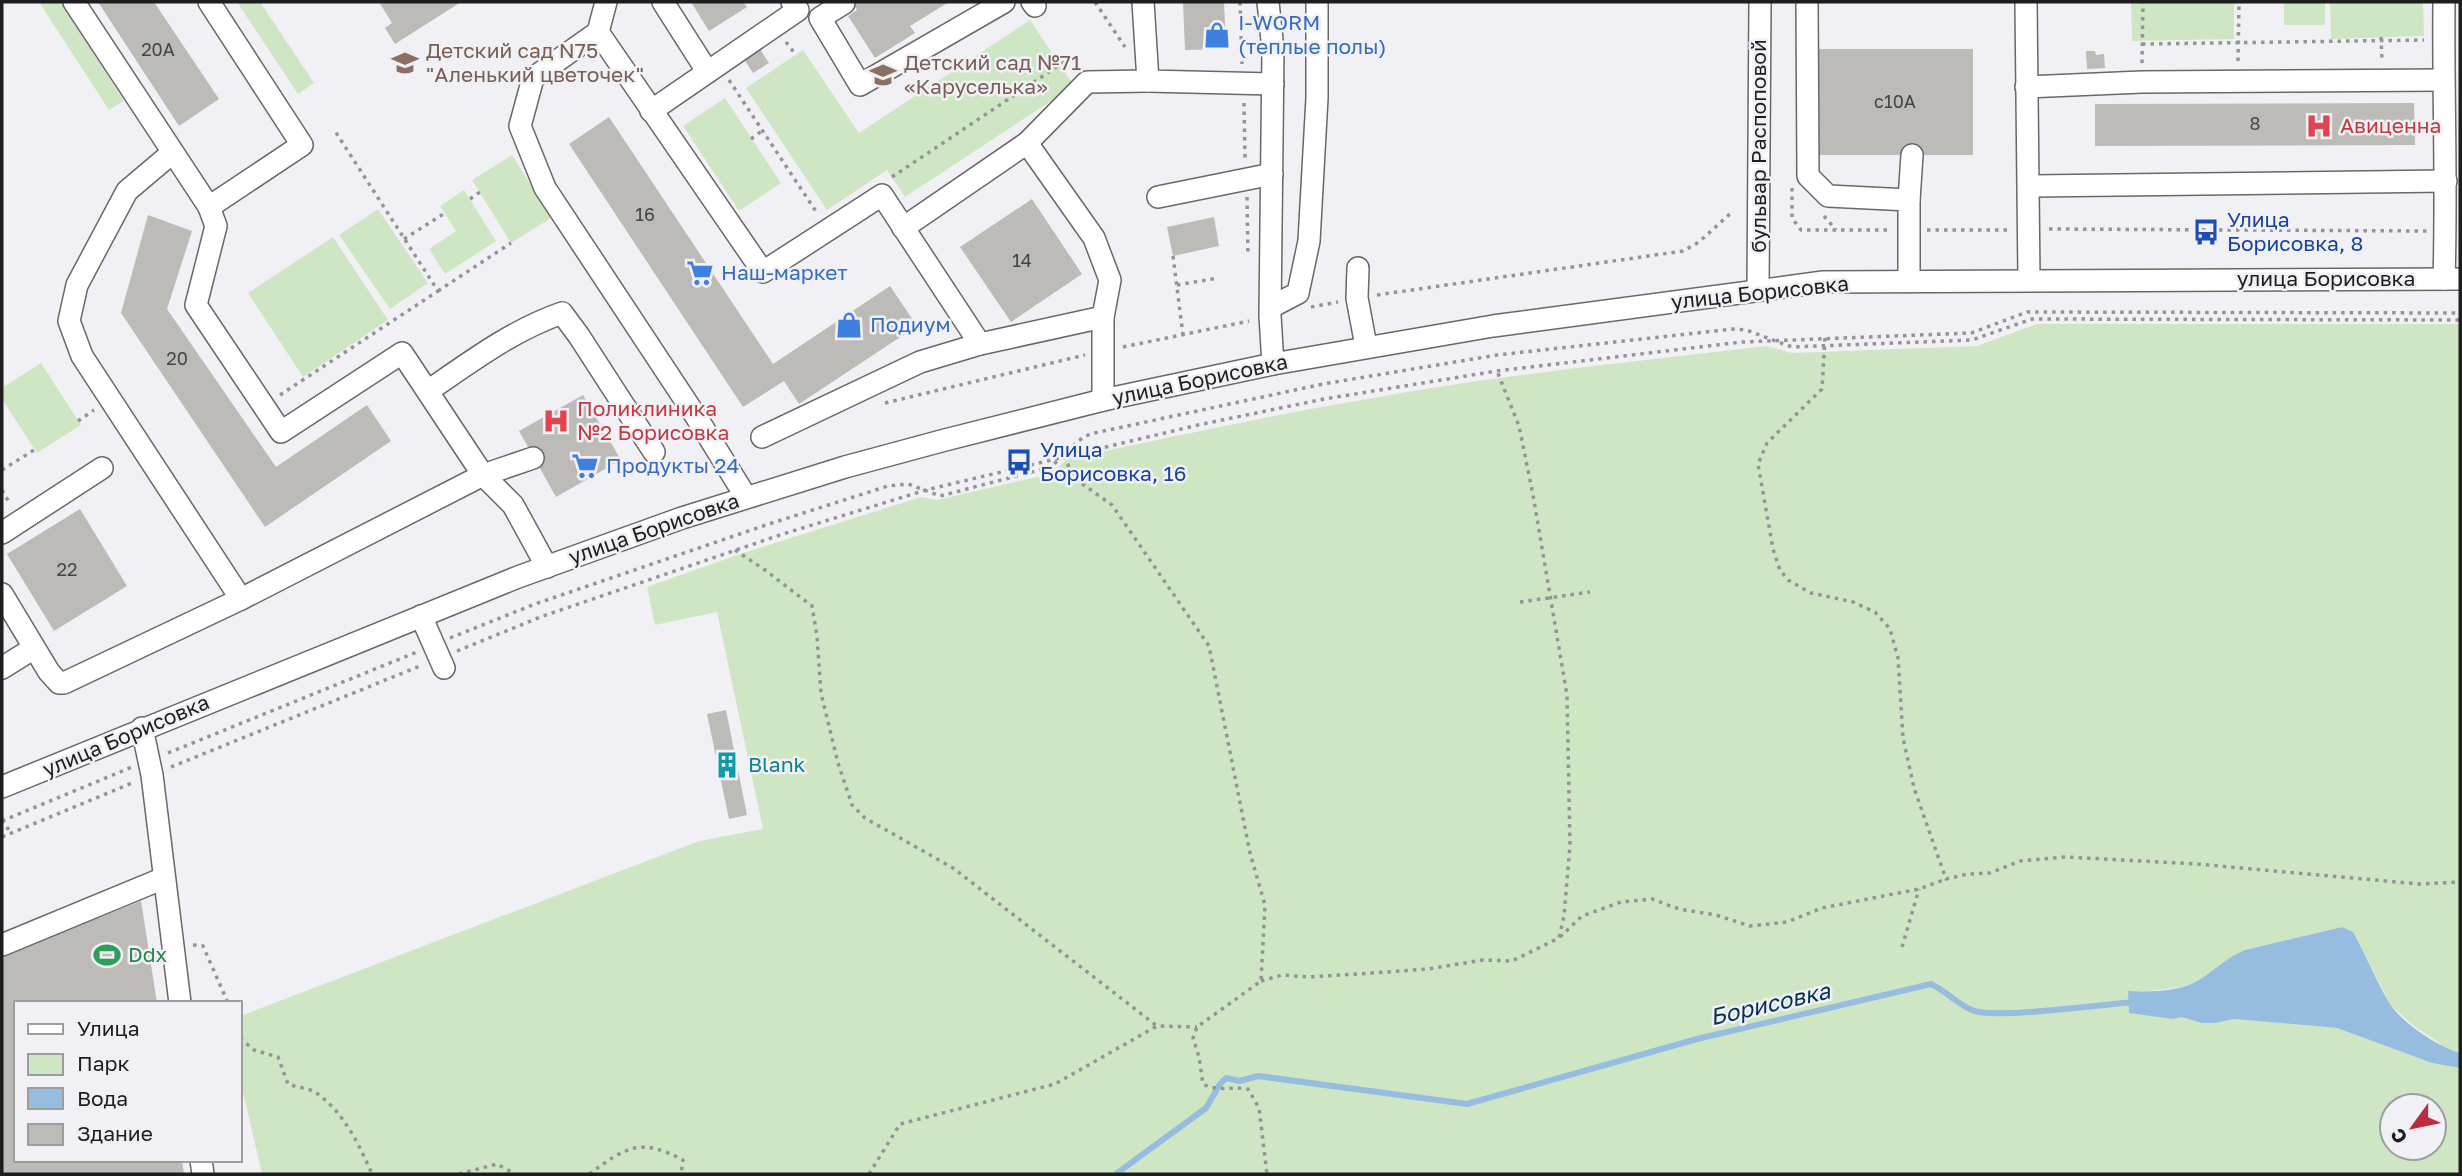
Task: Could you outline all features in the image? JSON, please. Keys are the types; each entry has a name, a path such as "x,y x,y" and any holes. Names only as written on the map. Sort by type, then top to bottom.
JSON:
{"street":[{"path":"74,2 209,207 216,226 196,305 281,432 402,353 483,475 513,505 547,567"},
{"path":"209,2 302,145 209,207"},
{"path":"606,2 598,32 533,78 520,126 545,188 746,497"},
{"path":"663,2 713,67"},
{"path":"651,111 798,10 792,2"},
{"path":"843,2 844,4 820,18 860,85 991,5"},
{"path":"1143,2 1148,81"},
{"path":"1268,2 1273,50 1270,312 1273,364"},
{"path":"1270,312 1298,293 1308,241 1317,98 1317,2"},
{"name":"бульвар Распоповой","path":"1758,290 1760,2"},
{"path":"1807,2 1808,176 1828,197 1909,200"},
{"path":"2026,2 2029,281"},
{"path":"2444,2 2443,80 2452,279"},
{"path":"598,32 763,272 882,195 980,344"},
{"path":"2026,87 2142,82 2443,80"},
{"path":"903,228 1027,143 1087,82 1273,84"},
{"path":"1027,143 1094,238 1110,280 1103,317 1103,400"},
{"path":"172,153 127,191 77,285 69,321 82,356 241,599"},
{"path":"1909,281 1912,155"},
{"path":"1158,197 1272,174"},
{"path":"2029,186 2446,181"},
{"path":"1358,268 1357,298 1366,346"},
{"name":"улица Борисовка","path":"2,788 142,728 421,616 547,567 746,497 945,440 1103,400 1273,364 1493,326 1823,282 2452,279"},
{"path":"428,390 536,322 562,313 654,452"},
{"path":"762,437 919,362 980,344 1103,317"},
{"path":"2,594 49,672 59,683 64,683 241,599 483,475 533,458"},
{"path":"2,533 102,468"},
{"path":"421,616 439,657"},
{"path":"2,668 34,648"},
{"path":"142,728 150,768 180,1001"},
{"path":"2,944 164,878"}],"path":[{"path":"1095,2 1125,47"},
{"path":"2142,82 2143,2"},
{"path":"2238,81 2239,2"},
{"path":"2143,44 2444,40"},
{"path":"890,178 1070,58"},
{"path":"713,67 762,130 828,230"},
{"path":"751,139 762,130"},
{"path":"335,131 438,291"},
{"path":"470,199 480,192"},
{"path":"1308,308 1357,298 1683,251 1699,242 1732,212"},
{"path":"404,239 445,213"},
{"path":"263,406 511,243"},
{"path":"1173,256 1183,335"},
{"path":"1177,285 1218,278"},
{"path":"878,405 1103,351 1183,335 1270,312"},
{"path":"11,833 2,820 150,768 543,616 735,550 926,490 1064,456 1324,399 1497,370 1771,340 1971,333 2027,312 2460,313"},
{"path":"2,837 150,768 439,657 535,604 888,486 908,484 940,496 1051,467 1078,441 1090,434 1323,384 1497,355 1733,329 1746,330 1792,347 1972,340 2032,319 2460,320"},
{"path":"1825,338 1822,389 1767,443 1758,464 1773,549 1780,570 1788,579 1811,593 1853,602 1875,612 1890,629 1898,658 1903,738 1914,788 1946,879"},
{"path":"1497,370 1519,426 1567,695 1570,845 1564,916 1559,938"},
{"path":"78,421 100,406"},
{"path":"2,470 34,450"},
{"path":"1064,456 1074,478 1112,505 1209,646 1250,853 1265,905 1261,981"},
{"path":"735,550 811,606 817,636 821,693 838,763 852,806 865,818 953,868 1157,1026"},
{"path":"1520,603 1590,592"},
{"path":"869,1174 900,1124 1055,1084 1157,1026 1196,1027 1261,981 1282,975 1309,977 1428,968 1483,960 1512,961 1559,938 1582,916 1621,902 1652,899 1679,909 1716,915 1750,926 1787,922 1822,908 1919,889 1968,874 1990,873 2020,861 2065,857 2197,864 2419,884 2460,882"},
{"path":"1902,947 1919,889"},
{"path":"173,942 203,946 227,1001"},
{"path":"1196,1027 1194,1038 1203,1084 1213,1090 1225,1087 1248,1088 1259,1108 1267,1174"},
{"path":"242,1040 254,1051 278,1057 288,1084 313,1091 343,1119 360,1146 372,1174"},
{"path":"589,1174 630,1147 661,1148 684,1160 681,1174"},
{"path":"458,1174 497,1164 515,1174"}],"green space":[{"path":"39,2 61,2 124,101 109,110"},
{"path":"237,2 260,2 314,83 298,94"},
{"path":"2131,2 2234,2 2234,39 2132,41"},
{"path":"2284,2 2325,2 2325,25 2284,25"},
{"path":"2330,2 2423,2 2424,36 2331,39"},
{"path":"1030,20 1074,86 905,197 887,170 827,210 746,88 803,50 859,133"},
{"path":"725,98 781,183 739,211 683,126"},
{"path":"512,155 551,218 511,243 472,180"},
{"path":"464,190 496,241 445,274 429,249 456,231 440,206"},
{"path":"378,209 428,283 390,309 339,235"},
{"path":"333,237 388,320 303,377 248,293"},
{"path":"2037,324 2460,324 2460,1053 2449,1050 2391,1006 2353,932 2342,927 2245,950 2201,980 2186,986 2128,992 2173,1019 2182,1017 2216,1023 2234,1019 2337,1028 2432,1063 2460,1068 2460,1174 262,1174 242,1088 243,1015 699,841 763,829 717,612 655,625 647,587 737,555 921,497 937,500 1050,474 1068,459 1229,425 1437,387 1531,374 1767,346 1792,353 1977,346"},
{"path":"41,363 81,425 37,453 2,399 2,388"}],"water":[{"path":"2342,927 2353,932 2395,1011 2442,1046 2460,1053 2460,1068 2432,1063 2337,1028 2234,1019 2202,1023 2182,1017 2173,1019 2129,1013 2128,991 2183,987 2199,980 2245,950"}],"building":[{"path":"98,2 154,2 219,99 179,126"},
{"path":"379,2 461,2 395,44 385,28 392,23"},
{"path":"691,2 743,2 747,7 709,31"},
{"path":"852,2 949,2 910,26 915,33 875,58 848,16 857,10"},
{"path":"1183,2 1224,2 1226,49 1185,50"},
{"path":"758,46 769,63 753,73 742,56"},
{"path":"1816,49 1973,49 1973,155 1816,155"},
{"path":"2086,51 2095,51 2096,55 2104,54 2105,68 2087,69"},
{"path":"2414,103 2415,145 2095,146 2095,104"},
{"path":"609,117 773,364 890,286 917,326 799,404 784,381 743,407 569,144"},
{"path":"1032,199 1082,274 1011,322 960,247"},
{"path":"148,215 192,231 167,309 276,467 367,405 391,441 265,527 121,313"},
{"path":"1214,217 1219,246 1173,256 1167,227"},
{"path":"583,395 621,460 556,497 519,431"},
{"path":"80,509 127,586 54,631 7,554"},
{"name":"Blank","path":"726,710 747,815 729,819 707,714"},
{"path":"141,901 157,1001 14,1001 14,1162 182,1162 184,1174 2,1174 2,956"}],"waterway":[{"name":"Борисовка","path":"1116,1174 1206,1108 1226,1078 1240,1081 1258,1076 1467,1104 1697,1039 1931,984 1967,1008 1984,1013 2135,1002"}],"place":[{"name":"I-WORM (теплые полы)","path":"1217,35"},
{"name":"Детский сад N75 \"Аленький цветочек\"","path":"405,63"},
{"name":"Детский сад №71 «Каруселька»","path":"883,75"},
{"name":"Авиценна","path":"2319,126"},
{"name":"Улица Борисовка, 8","path":"2206,232"},
{"name":"Наш-маркет","path":"700,273"},
{"name":"Подиум","path":"849,325"},
{"name":"Поликлиника №2 Борисовка","path":"556,421"},
{"name":"Улица Борисовка, 16","path":"1019,462"},
{"name":"Продукты 24","path":"585,466"},
{"name":"Blank","path":"727,765"},
{"name":"Ddx","path":"107,955"}]}
